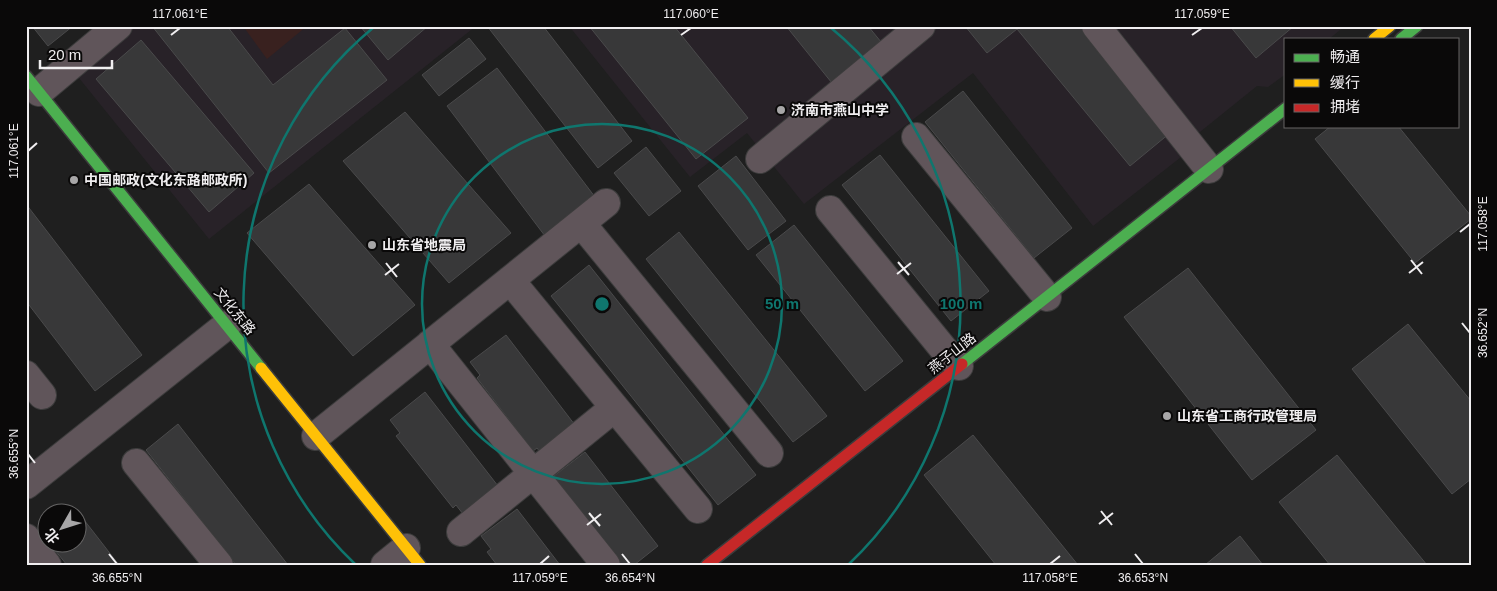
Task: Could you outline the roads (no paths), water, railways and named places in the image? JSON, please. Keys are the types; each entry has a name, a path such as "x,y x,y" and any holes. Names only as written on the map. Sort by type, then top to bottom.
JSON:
{"street":[{"path":"32,84 118,26"},
{"path":"760,159 921,26"},
{"path":"1096,26 1209,169"},
{"path":"1375,38 1390,26"},
{"path":"1402,38 1417,26"},
{"name":"文化东路","path":"32,84 413,556"},
{"name":"燕子山路","path":"707,565 1284,110"},
{"path":"916,137 1046,297"},
{"path":"316,436 606,203"},
{"path":"830,210 959,366"},
{"path":"581,223 769,454"},
{"path":"510,280 698,509"},
{"path":"26,485 227,325"},
{"path":"430,344 606,565"},
{"path":"461,532 614,408"},
{"path":"136,463 219,565"},
{"path":"26,538 47,565"},
{"path":"385,565 413,556"}],"place":[{"name":"济南市燕山中学","path":"781,110"},
{"name":"中国邮政(文化东路邮政所)","path":"74,180"},
{"name":"山东省地震局","path":"372,245"},
{"name":"山东省工商行政管理局","path":"1167,416"}]}
